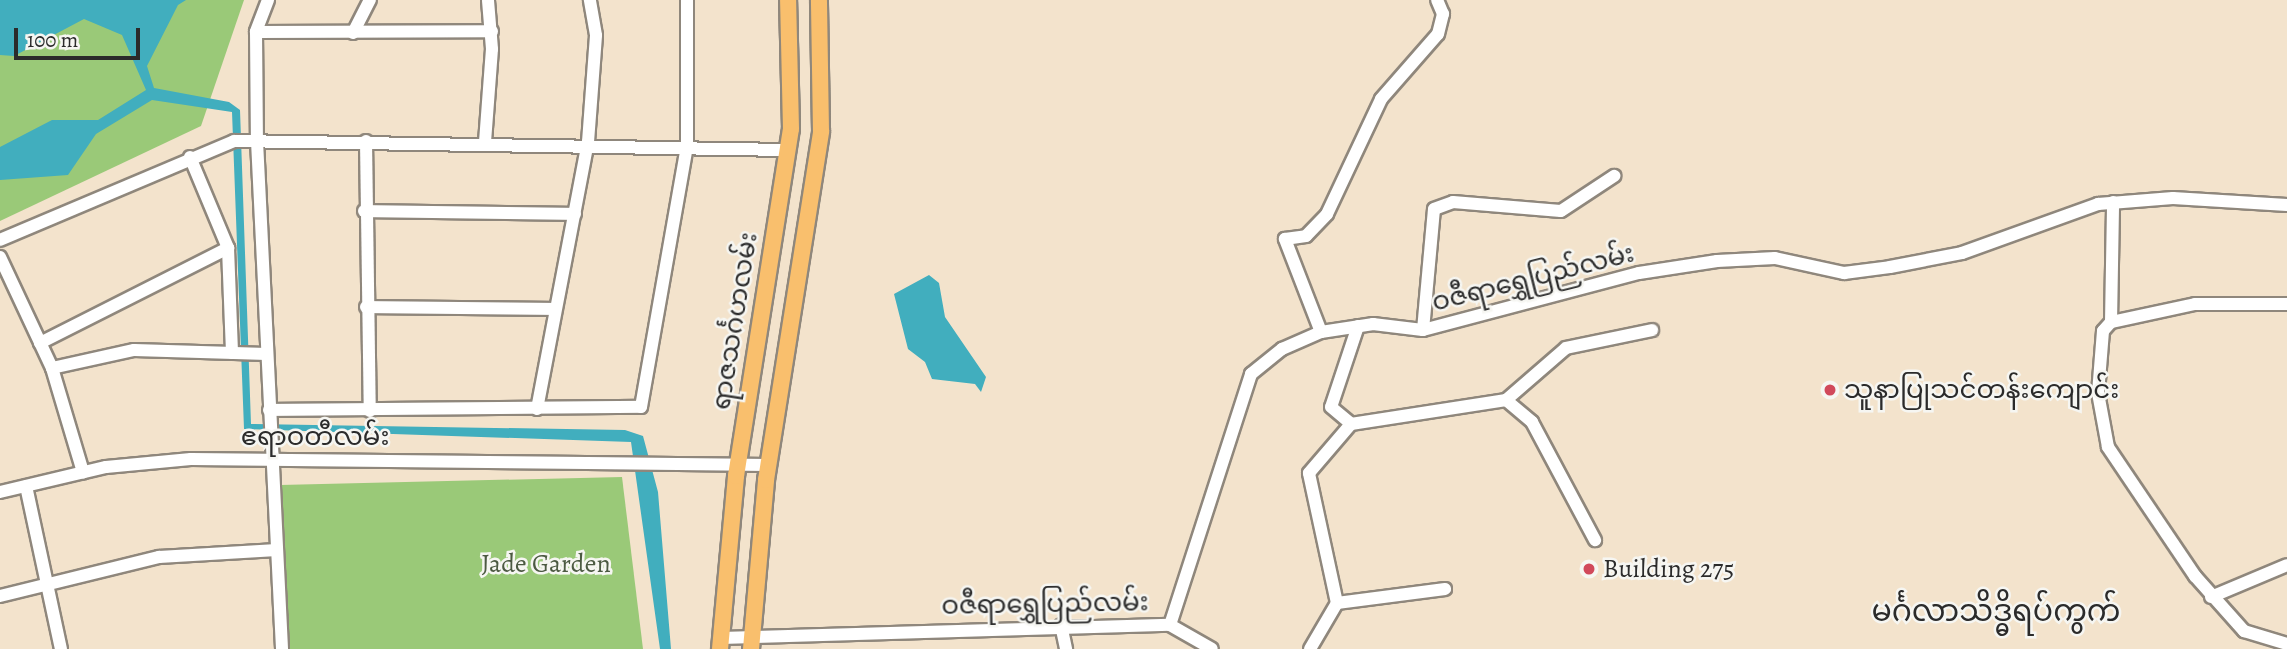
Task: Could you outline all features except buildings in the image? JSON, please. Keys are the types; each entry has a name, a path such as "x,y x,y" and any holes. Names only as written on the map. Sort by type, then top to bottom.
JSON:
{"main road":[{"name":"ရာဇသင်္ဂဟလမ်း","path":"721,643 738,464 787,150 788,0"},
{"path":"752,642 769,465 821,131 819,0"}],"street":[{"path":"249,354 245,141 256,32 268,0"},
{"path":"353,33 370,0"},
{"path":"485,142 492,32 488,0"},
{"path":"537,409 588,142 596,35 590,0"},
{"path":"270,410 537,409 630,412 647,397 687,147 687,0"},
{"path":"1321,332 1285,239 1306,236 1327,214 1381,99 1438,34 1443,14 1437,0"},
{"path":"256,32 492,32"},
{"path":"0,240 190,157 245,141 588,142 787,150"},
{"path":"366,141 364,211 370,411"},
{"path":"190,157 228,248 249,354 270,410 282,649"},
{"path":"1423,330 1434,209 1453,202 1561,212 1614,176"},
{"name":"ဝဇီရာရွှေပြည်လမ်း","path":"721,643 1061,625 1170,625 1251,374 1282,349 1321,332 1357,326 1423,330 1639,273 1717,261 1775,258 1843,273 1890,267 1962,253 2113,202 2173,198 2287,205"},
{"path":"2111,322 2113,202"},
{"path":"364,211 575,214"},
{"path":"40,343 228,248"},
{"path":"0,257 52,368 83,472"},
{"path":"2287,304 2195,304 2111,322 2103,331 2099,423 2134,491 2211,597 2244,631 2287,644"},
{"path":"366,307 554,309"},
{"path":"1351,424 1331,407 1357,326"},
{"path":"1310,649 1337,603 1309,473 1351,424 1506,400 1566,348 1651,330"},
{"path":"52,368 134,350 249,354"},
{"path":"1506,400 1532,422 1595,540"},
{"name":"ဧရာဝတီလမ်း","path":"0,492 83,472 191,459 738,464"},
{"path":"738,464 769,465"},
{"path":"26,486 61,649"},
{"path":"0,596 159,557 277,550"},
{"path":"2211,597 2287,565"},
{"path":"1337,603 1445,589"},
{"path":"1061,625 1066,649"},
{"path":"1170,625 1212,649"}],"green space":[{"path":"0,0 244,0 201,126 0,221"},
{"name":"Jade Garden","path":"622,477 643,649 290,649 280,485"}],"water":[{"path":"0,0 186,0 178,5 147,66 154,88 229,102 240,110 251,424 625,430 643,436 658,492 671,649 660,649 631,442 244,429 232,112 152,100 96,134 68,175 0,180 0,147 52,120 98,120 146,90 122,35 84,19 14,56 0,55"},
{"path":"929,275 939,283 945,317 986,377 981,392 975,384 932,379 925,362 908,349 894,294"}],"place":[{"name":"သူနာပြုသင်တန်းကျောင်း","path":"1830,390"},
{"name":"Building 275","path":"1589,569"}],"district":[{"name":"မင်္ဂလာသိဒ္ဓိရပ်ကွက်","path":"1996,611"}]}
